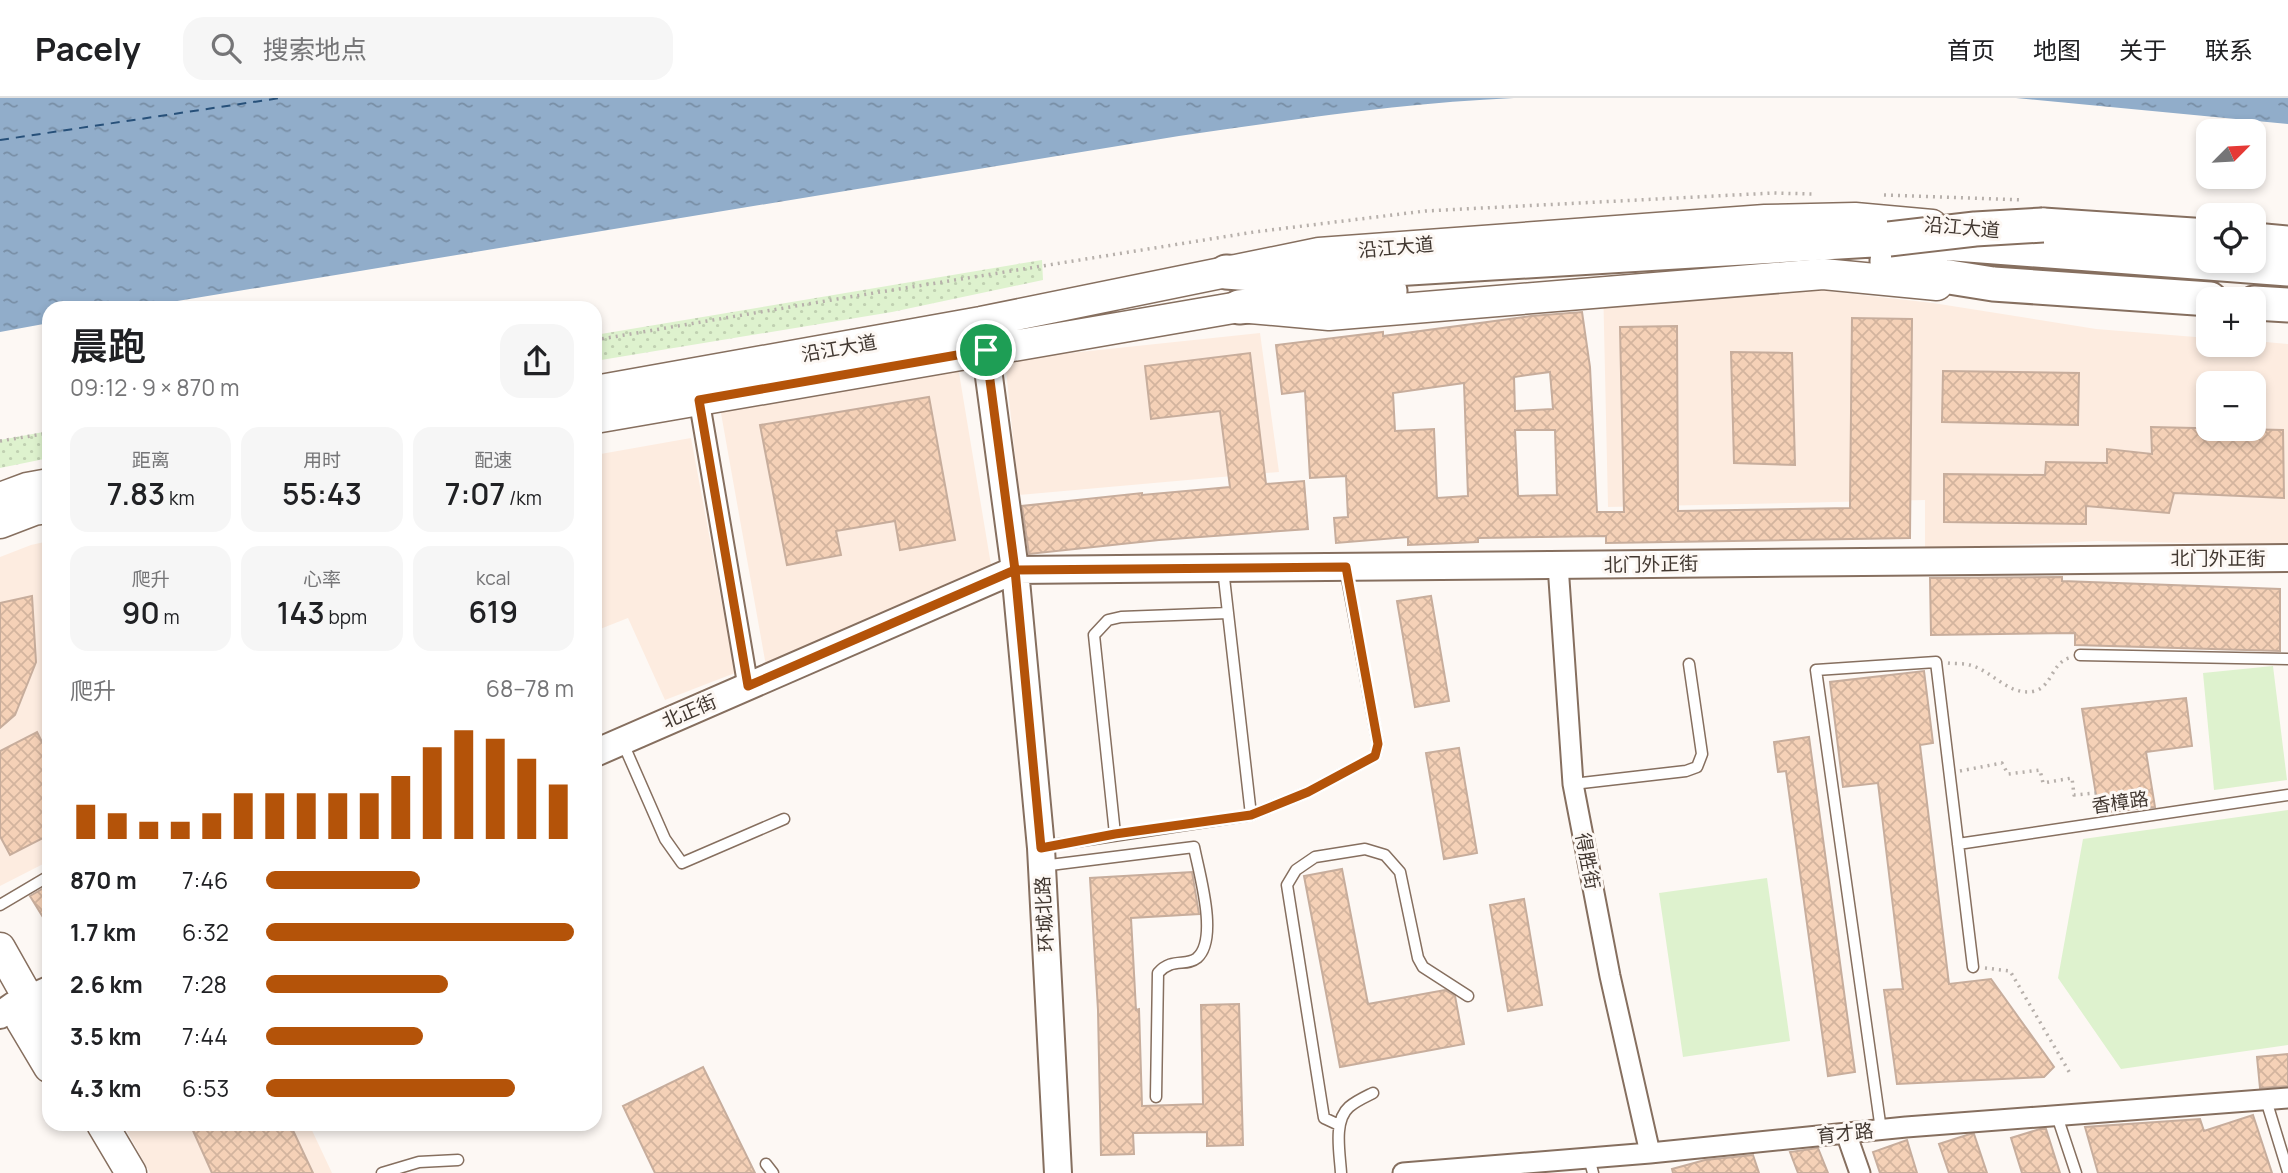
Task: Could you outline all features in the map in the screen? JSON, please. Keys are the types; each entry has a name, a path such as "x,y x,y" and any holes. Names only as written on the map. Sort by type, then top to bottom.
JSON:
{"highway":[{"path":"1240,307 1527,277 1802,259 1888,250 1975,229 2043,225 2196,235"},
{"path":"2266,241 2288,243"},
{"path":"1888,250 2288,287"},
{"path":"1888,250 1943,276 1993,284 2196,298"},
{"path":"1226,272 1278,276 1888,250 2288,269"},
{"path":"2266,304 2288,305"}],"main road":[{"name":"沿江大道","path":"602,417 699,400 984,336 1226,272 1319,253 1765,220 1855,218 2196,245"},
{"path":"2266,249 2288,251"},
{"name":"沿江大道","path":"602,390 984,336 1240,307 1329,315 1823,274 2196,308"},
{"path":"2266,315 2288,317"},
{"path":"0,498 42,485"},
{"path":"0,523 42,509"},
{"path":"0,948 18,999 42,1052"},
{"path":"18,999 42,1027"},
{"path":"86,1131 111,1173"},
{"path":"106,1131 131,1173"}],"street":[{"name":"环城北路","path":"984,336 1015,570 1041,857 1058,1173"},
{"path":"699,400 748,686"},
{"name":"北门外正街","path":"1015,570 2288,558"},
{"name":"得胜街","path":"1558,565 1573,784 1610,976 1650,1153"},
{"name":"北正街","path":"602,749 1015,570"},
{"name":"育才路","path":"1403,1173 1591,1166 1650,1153 1881,1129 2288,1098"},
{"path":"1846,1133 1860,1173"}],"lane":[{"path":"1041,857 1115,834 1251,815 1308,792 1375,756 1378,744 1346,567"},
{"path":"1223,568 1251,815"},
{"path":"1115,834 1094,635 1108,620 1121,617 1228,613"},
{"path":"2080,655 2288,659"},
{"path":"1881,1129 1815,670 1936,662 1973,967"},
{"path":"1573,784 1686,771 1698,767 1702,754 1689,664"},
{"path":"622,741 665,839 682,863 784,819"},
{"name":"香樟路","path":"1958,844 2288,795"},
{"path":"1041,857 1194,847 1208,932 1206,948 1195,960 1165,965 1158,973 1157,1097"},
{"path":"1339,1125 1324,1118 1287,885 1296,870 1315,857 1365,849 1385,855 1400,872 1418,958 1423,967 1468,996"},
{"path":"0,905 42,880"},
{"path":"1341,1173 1339,1125 1350,1106 1374,1093"},
{"path":"2266,1100 2288,1172"},
{"path":"2057,1116 2076,1173"},
{"path":"382,1173 419,1162 458,1160"}],"path":[{"path":"0,442 42,434"},
{"path":"1936,662 1970,665 2016,691 2035,691 2046,684 2054,669 2064,660 2080,655"},
{"path":"1960,771 2002,763 2008,774 2040,770 2043,783 2072,778 2074,795 2096,793"},
{"path":"1973,967 2010,971 2071,1075"}],"shaded area":[{"path":"1603,283 1783,286 1933,303 2096,329 2196,337 2196,357 2266,357 2266,342 2288,344 2288,545 2098,541 1925,549 1925,500 1608,507"},
{"path":"1260,333 1279,472 1019,495 1005,360"},
{"path":"958,367 991,565 766,666 719,402"},
{"path":"691,438 735,673 665,700 628,618 602,628 602,454"},
{"path":"42,543 42,865 0,886 0,557"},
{"path":"127,1131 312,1131 332,1173 150,1173"}],"green space":[{"path":"1042,260 1043,280 892,312 602,360 602,334"},
{"path":"42,432 42,459 0,468 0,440"},
{"path":"2273,666 2287,780 2214,790 2203,673"},
{"path":"2288,810 2288,1045 2121,1069 2058,978 2083,839"},
{"path":"1767,878 1790,1041 1683,1057 1659,893"}],"water":[{"path":"0,98 1514,98 1388,108 1179,136 177,301 42,301 42,324 0,332"},
{"path":"2016,98 2288,98 2288,124 2266,122 2266,119 2236,119"}],"building":[{"path":"1582,312 1590,367 1597,512 1624,512 1620,327 1677,326 1678,511 1850,508 1852,318 1912,319 1910,538 1606,543 1606,536 1478,538 1478,542 1408,545 1408,537 1336,543 1334,518 1348,517 1346,476 1310,478 1305,391 1282,394 1276,345 1383,332 1383,336 1531,316","holes":["1550,372 1553,409 1515,411 1514,377","1464,383 1468,496 1437,498 1434,429 1395,431 1393,393","1515,430 1555,430 1557,495 1518,496"]},
{"path":"1731,352 1792,353 1795,465 1734,463"},
{"path":"1250,353 1266,484 1304,481 1308,529 1159,540 1029,554 1022,506 1230,487 1220,411 1151,419 1145,366"},
{"path":"1943,371 2079,373 2078,425 1942,422"},
{"path":"929,397 955,540 900,550 895,521 836,531 841,555 787,565 760,425"},
{"path":"2151,427 2196,428 2196,441 2266,441 2266,430 2283,430 2284,498 2174,493 2169,513 2086,506 2086,524 1944,522 1944,474 2045,475 2046,462 2107,463 2107,449 2152,454"},
{"path":"2062,577 2062,581 2280,589 2280,651 2075,645 2075,633 1931,635 1930,578"},
{"path":"32,596 36,662 15,715 0,728 0,603"},
{"path":"1431,596 1449,701 1415,707 1397,601"},
{"path":"1924,671 1933,743 1920,745 1949,984 1991,979 2054,1067 2044,1077 1897,1084 1884,990 1903,989 1878,783 1843,787 1830,682"},
{"path":"2186,698 2192,746 2146,752 2155,807 2099,813 2082,709"},
{"path":"37,732 42,742 42,839 10,855 0,836 0,751"},
{"path":"1809,737 1855,1072 1828,1076 1786,771 1778,772 1774,742"},
{"path":"1459,748 1477,853 1444,859 1426,753"},
{"path":"1342,869 1368,1004 1445,990 1455,996 1464,1044 1340,1067 1304,876"},
{"path":"1192,872 1199,914 1131,918 1136,1010 1139,1009 1142,1106 1203,1104 1201,1005 1239,1004 1243,1145 1207,1146 1207,1132 1133,1133 1134,1154 1101,1155 1098,1010 1090,878"},
{"path":"42,889 42,916 30,896"},
{"path":"1524,899 1542,1005 1508,1011 1490,905"},
{"path":"2288,1054 2288,1086 2260,1088 2257,1057"},
{"path":"703,1067 755,1173 655,1173 623,1106"},
{"path":"2253,1115 2272,1173 2098,1173 2085,1127 2200,1119 2204,1131"},
{"path":"2046,1129 2060,1173 2022,1173 2011,1138"},
{"path":"193,1131 293,1131 313,1173 212,1173"},
{"path":"1974,1134 1987,1173 1949,1173 1939,1144"},
{"path":"1907,1140 1917,1173 1880,1173 1873,1152"},
{"path":"1818,1148 1828,1173 1798,1173 1790,1152"},
{"path":"1753,1155 1759,1173 1673,1173 1672,1169 1705,1160"}],"ferry route":[{"path":"0,140 280,98"}],"route":[{"path":"986,350 699,400 748,686 1015,570 1041,848 1115,834 1251,815 1308,792 1375,756 1378,744 1346,567 1015,570 986,350"}]}
